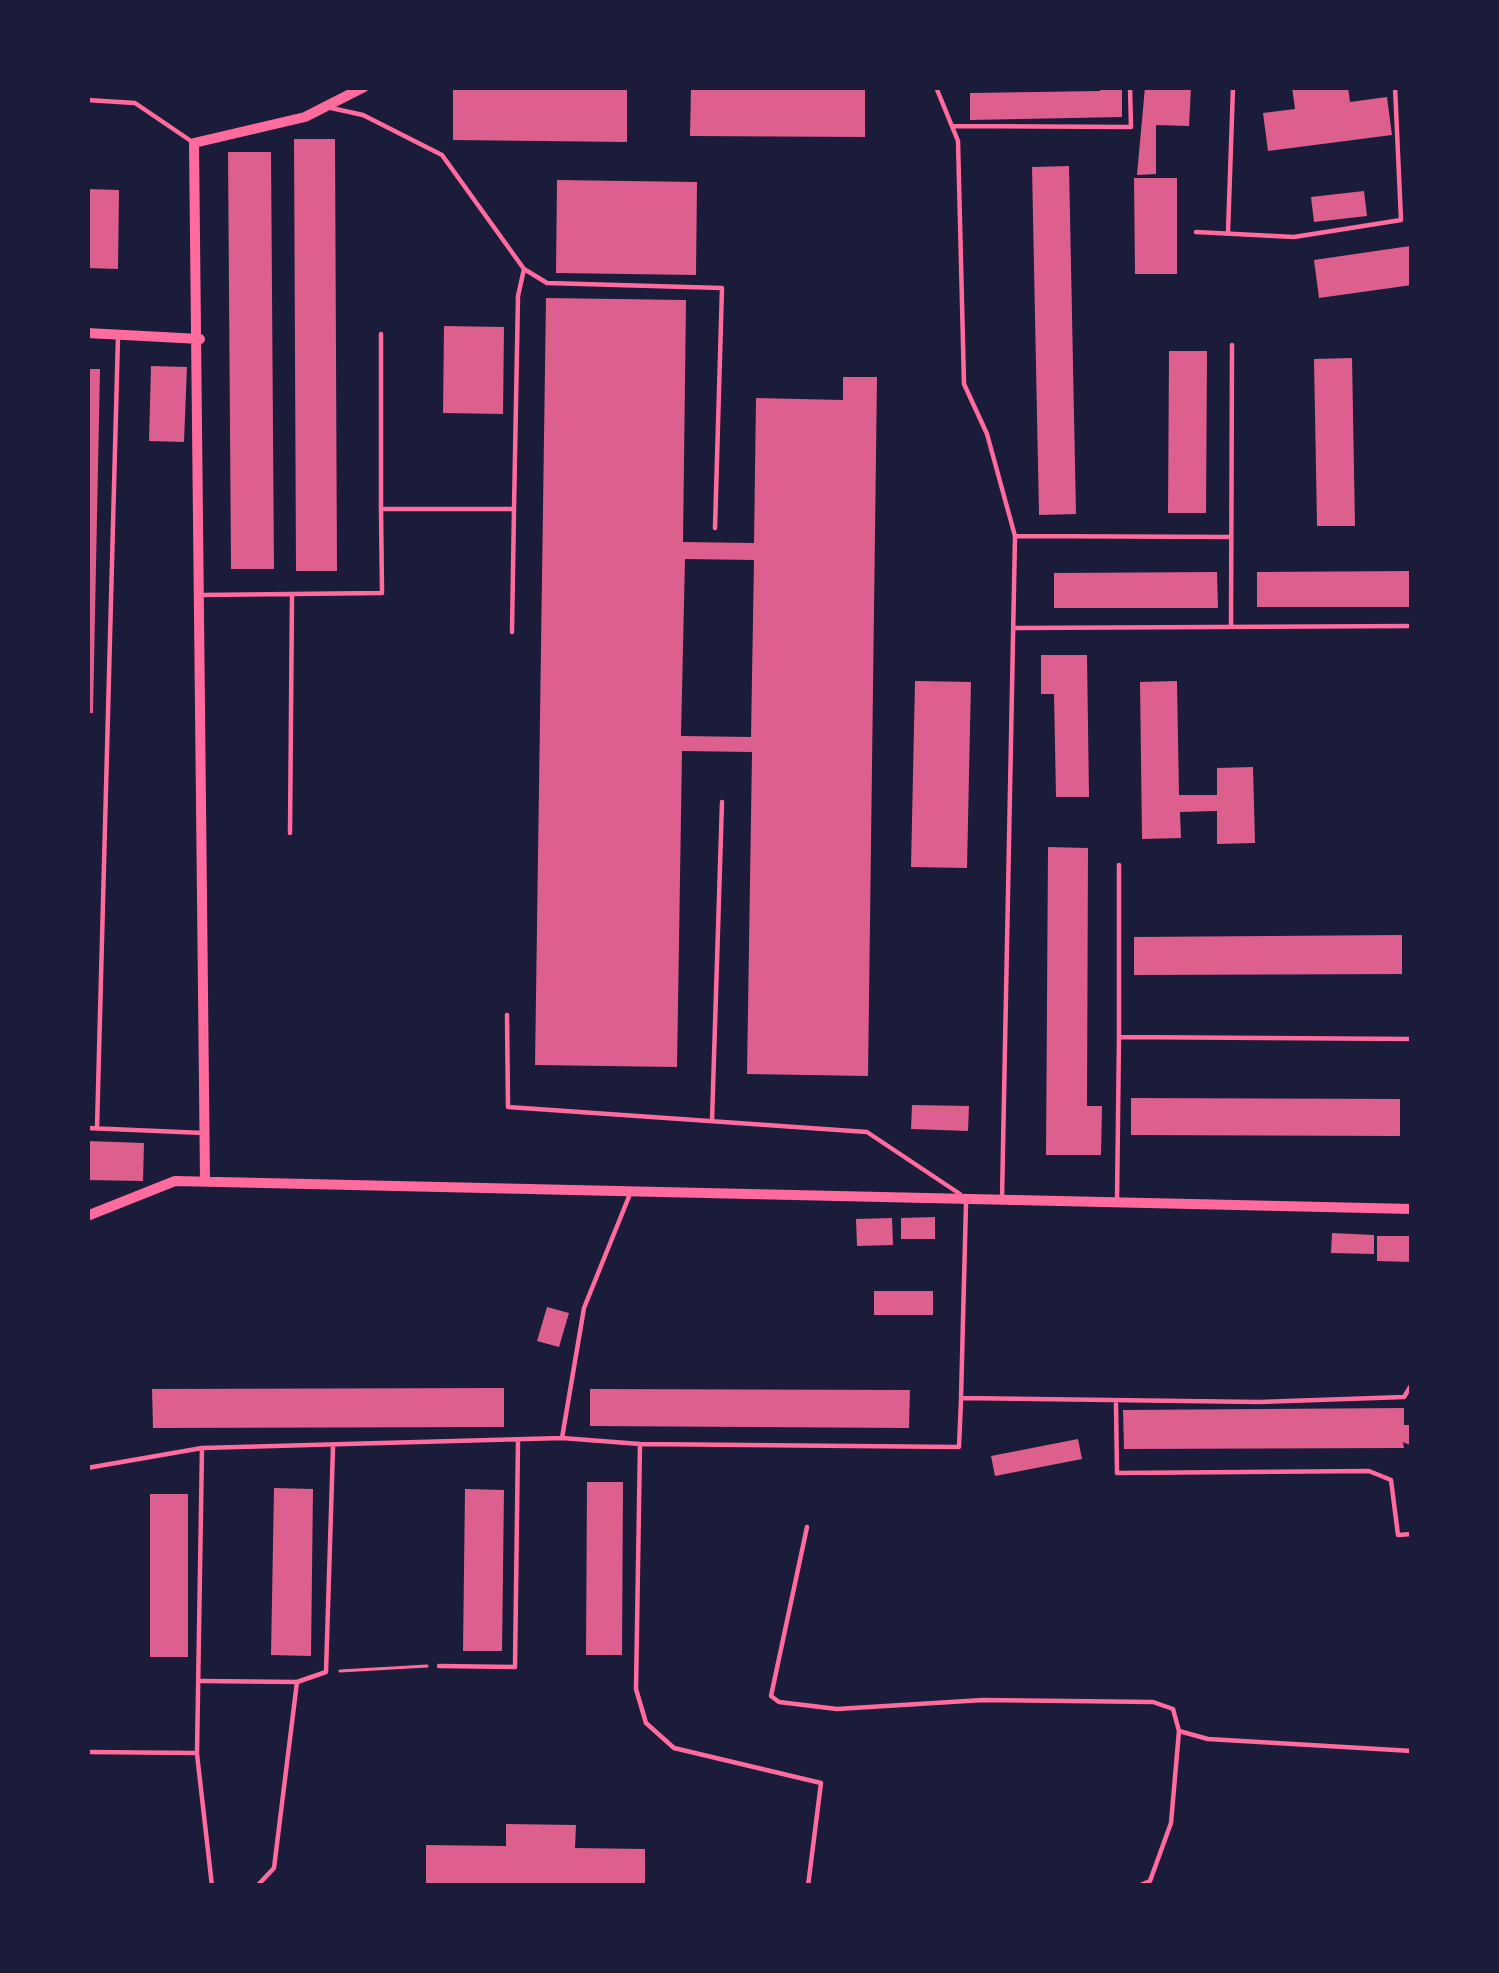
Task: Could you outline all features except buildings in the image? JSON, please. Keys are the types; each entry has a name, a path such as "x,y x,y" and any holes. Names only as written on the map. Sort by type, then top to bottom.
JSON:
{"street":[{"path":"205,1181 200,339 191,235 194,143 329,107 364,87"},
{"path":"87,333 200,339"},
{"path":"87,1216 175,1181 1412,1208"}],"lane":[{"path":"936,87 958,141 964,384 987,434 1015,536 1002,1199"},
{"path":"952,126 1130,127 1130,87"},
{"path":"1228,233 1233,87"},
{"path":"1196,232 1294,236 1401,220 1395,87"},
{"path":"87,100 135,103 194,143"},
{"path":"329,107 363,115 442,155 524,269 547,283 722,288 715,528"},
{"path":"512,632 518,296 524,269"},
{"path":"98,1128 118,334"},
{"path":"201,595 382,593 381,334"},
{"path":"1231,627 1232,345"},
{"path":"381,509 514,509"},
{"path":"1015,536 1232,537"},
{"path":"290,833 292,594"},
{"path":"1013,628 1412,626"},
{"path":"712,1121 722,802"},
{"path":"1117,1201 1119,865"},
{"path":"87,1468 202,1448 333,1448 562,1438 640,1444 959,1447 966,1198 867,1132 508,1107 507,1016"},
{"path":"1119,1036 1412,1039"},
{"path":"87,1128 204,1132"},
{"path":"562,1438 584,1307 631,1192"},
{"path":"961,1398 1116,1403 1404,1397 1412,1384"},
{"path":"1116,1403 1117,1473 1370,1471 1391,1480 1398,1535 1412,1534"},
{"path":"439,1666 515,1667 518,1440"},
{"path":"640,1444 636,1689 646,1723 674,1748 821,1783 808,1886"},
{"path":"202,1448 202,1681 197,1753 212,1886"},
{"path":"202,1681 297,1682 326,1672 333,1448"},
{"path":"807,1527 771,1696 779,1702 837,1709 983,1700 1153,1702 1173,1708 1179,1731 1171,1822 1150,1881 1138,1886"},
{"path":"256,1886 274,1868 297,1682"},
{"path":"1179,1731 1208,1739 1412,1751"},
{"path":"87,1752 197,1753"}],"path":[{"path":"326,1672 439,1666"}]}
